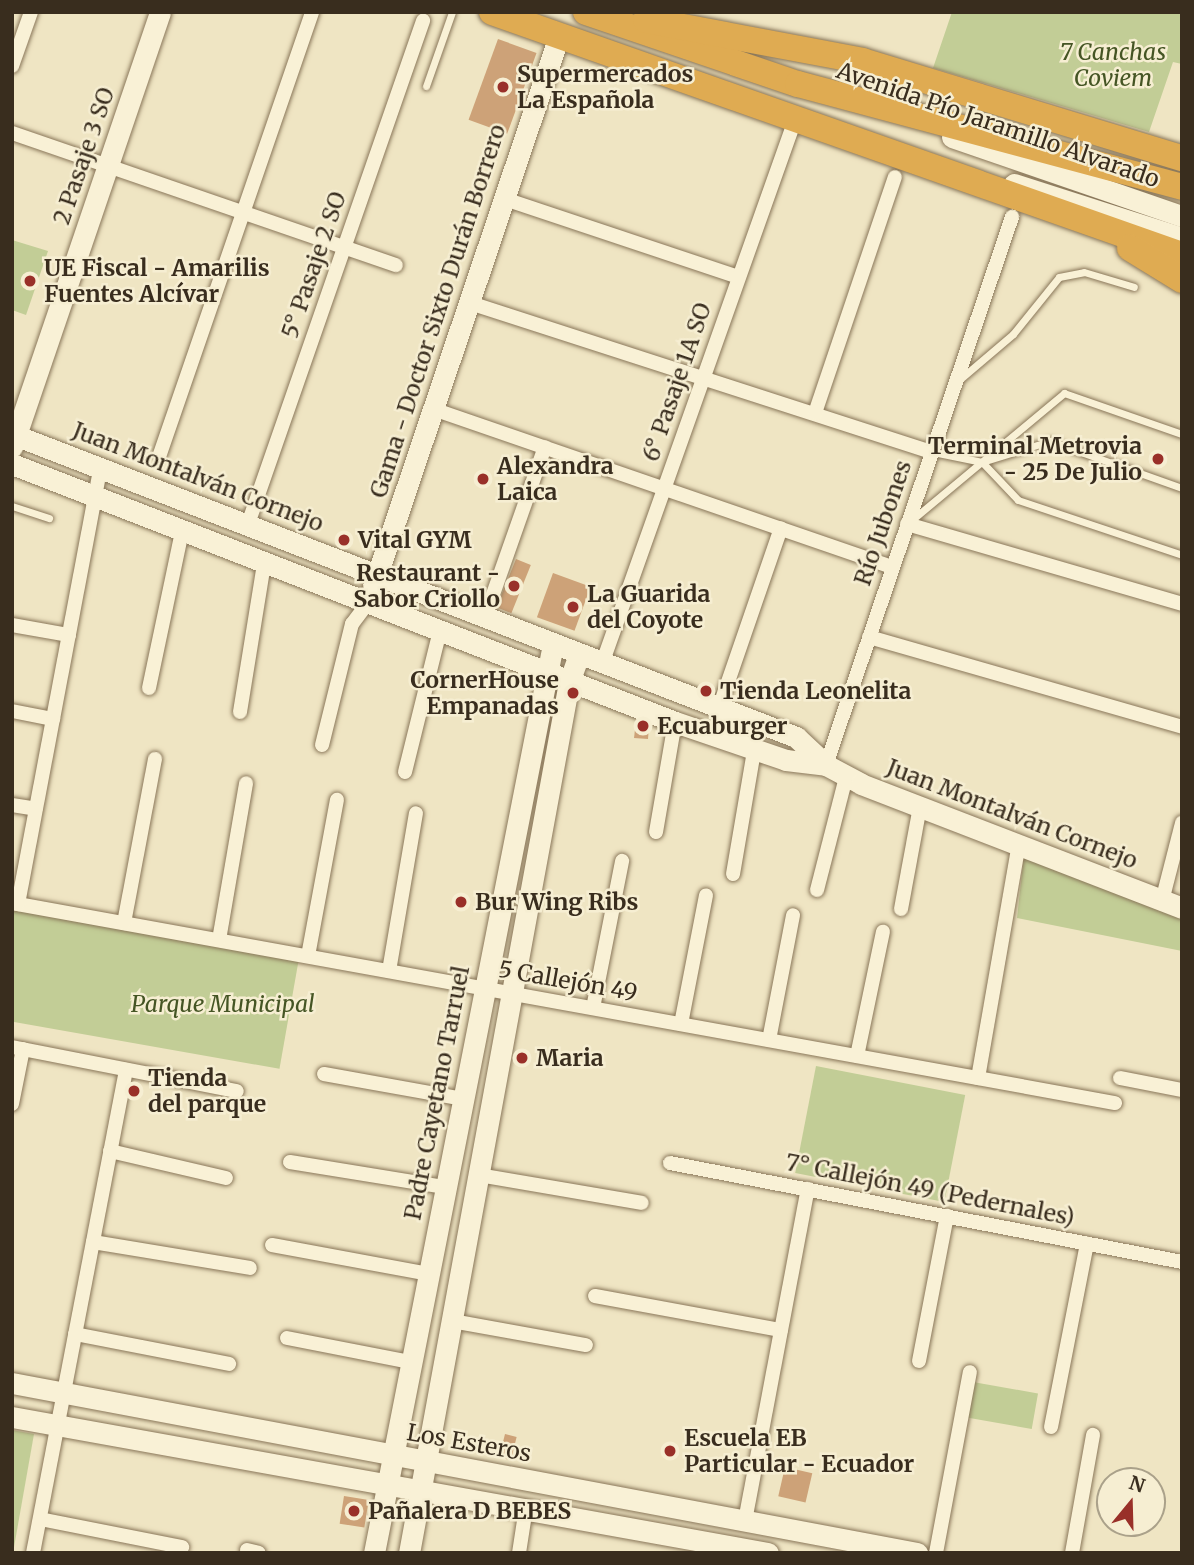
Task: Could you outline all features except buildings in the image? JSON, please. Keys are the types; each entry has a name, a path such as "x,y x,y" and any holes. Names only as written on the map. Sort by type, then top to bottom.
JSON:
{"highway":[{"path":"492,12 923,161 1015,206 1133,250 1182,280"},
{"path":"586,12 797,84 1182,187"},
{"path":"586,12 760,38 862,61 1182,158"},
{"path":"1015,206 1180,236"}],"street":[{"path":"12,66 31,12"},
{"name":"2 Pasaje 3 SO","path":"14,439 160,12"},
{"path":"160,454 312,12"},
{"name":"5° Pasaje 2 SO","path":"248,524 423,21"},
{"name":"Gama - Doctor Sixto Durán Borrero","path":"368,603 502,198 559,36"},
{"name":"Avenida Pío Jaramillo Alvarado","path":"797,84 1180,236"},
{"name":"6° Pasaje 1A SO","path":"602,664 796,117"},
{"path":"12,133 396,265"},
{"name":"Avenida Pío Jaramillo Alvarado","path":"923,161 1065,198 1180,236"},
{"path":"815,412 895,177"},
{"path":"502,198 738,277"},
{"name":"Río Jubones","path":"826,765 1015,206"},
{"path":"467,302 701,379 815,412 932,452"},
{"path":"433,409 892,567"},
{"name":"Juan Montalván Cornejo","path":"14,439 100,467 602,664 796,737 826,765 846,777 1182,908"},
{"path":"485,617 545,447"},
{"name":"Juan Montalván Cornejo","path":"12,464 675,722 786,761 826,765"},
{"path":"15,903 36,809 100,467"},
{"path":"907,524 1182,604"},
{"path":"719,708 781,528"},
{"path":"149,688 182,531"},
{"path":"240,712 264,563"},
{"path":"322,745 352,624 368,603"},
{"path":"12,625 69,635"},
{"path":"405,772 440,631"},
{"path":"869,638 1182,727"},
{"name":"Padre Cayetano Tarruel","path":"374,1553 553,644"},
{"path":"409,1553 569,682 579,654"},
{"path":"12,711 53,719"},
{"path":"656,832 675,722"},
{"path":"733,874 754,751"},
{"path":"124,923 155,759"},
{"path":"817,890 846,777"},
{"path":"219,940 246,783"},
{"path":"309,957 337,800"},
{"path":"12,805 36,809"},
{"path":"901,909 920,806"},
{"path":"389,971 416,813"},
{"path":"1162,901 1182,824"},
{"path":"978,1078 1019,843"},
{"path":"593,1008 622,861"},
{"path":"681,1024 706,895"},
{"name":"5 Callejón 49","path":"15,903 1115,1103"},
{"path":"769,1040 793,915"},
{"path":"857,1056 883,932"},
{"path":"12,1104 18,1048 237,1091"},
{"path":"33,1553 126,1070"},
{"path":"324,1074 463,1099"},
{"path":"1120,1078 1182,1090"},
{"path":"110,1151 226,1178"},
{"path":"289,1162 445,1187"},
{"name":"7° Callejón 49 (Pedernales)","path":"670,1163 1182,1262"},
{"path":"479,1175 642,1203"},
{"path":"745,1521 808,1189"},
{"path":"919,1361 947,1216"},
{"path":"93,1242 250,1268"},
{"path":"1051,1427 1087,1244"},
{"path":"272,1245 428,1274"},
{"path":"595,1296 781,1331"},
{"path":"452,1321 586,1345"},
{"path":"75,1334 229,1364"},
{"path":"287,1338 411,1362"},
{"path":"936,1553 970,1371"},
{"name":"Los Esteros","path":"12,1383 917,1553"},
{"path":"12,1417 387,1482 713,1548 768,1553"},
{"path":"1072,1553 1093,1435"},
{"path":"519,1553 526,1508"},
{"path":"40,1519 181,1547"}],"lane":[{"path":"426,86 452,12"},
{"path":"956,383 1013,334 1059,277 1084,272 1134,287"},
{"path":"907,524 1064,393 1182,434"},
{"path":"932,452 982,461 1050,441 1182,488"},
{"path":"982,461 1018,500 1182,555"},
{"path":"12,506 49,518"}],"green space":[{"name":"7 Canchas Coviem","path":"952,12 1182,12 1182,64 1173,62 1149,132 933,68"},
{"path":"12,240 48,251 26,315 12,310"},
{"path":"1024,854 1182,919 1182,951 1017,918"},
{"name":"Parque Municipal","path":"12,910 299,961 279,1069 12,1022"},
{"path":"816,1066 965,1095 944,1202 795,1173"},
{"path":"973,1382 1038,1393 1032,1429 967,1417"},
{"path":"12,1430 34,1434 13,1553 12,1553"}],"place":[{"name":"Supermercados La Española","path":"503,87"},
{"name":"UE Fiscal - Amarilis Fuentes Alcívar","path":"30,281"},
{"name":"Terminal Metrovia - 25 De Julio","path":"1158,459"},
{"name":"Alexandra Laica","path":"483,479"},
{"name":"Vital GYM","path":"344,540"},
{"name":"Restaurant - Sabor Criollo","path":"514,586"},
{"name":"La Guarida del Coyote","path":"573,607"},
{"name":"Tienda Leonelita","path":"706,691"},
{"name":"CornerHouse Empanadas","path":"573,693"},
{"name":"Ecuaburger","path":"643,726"},
{"name":"Bur Wing Ribs","path":"461,902"},
{"name":"Maria","path":"522,1058"},
{"name":"Tienda del parque","path":"134,1091"},
{"name":"Escuela EB Particular - Ecuador","path":"670,1451"},
{"name":"Pañalera D BEBES","path":"354,1511"}]}
